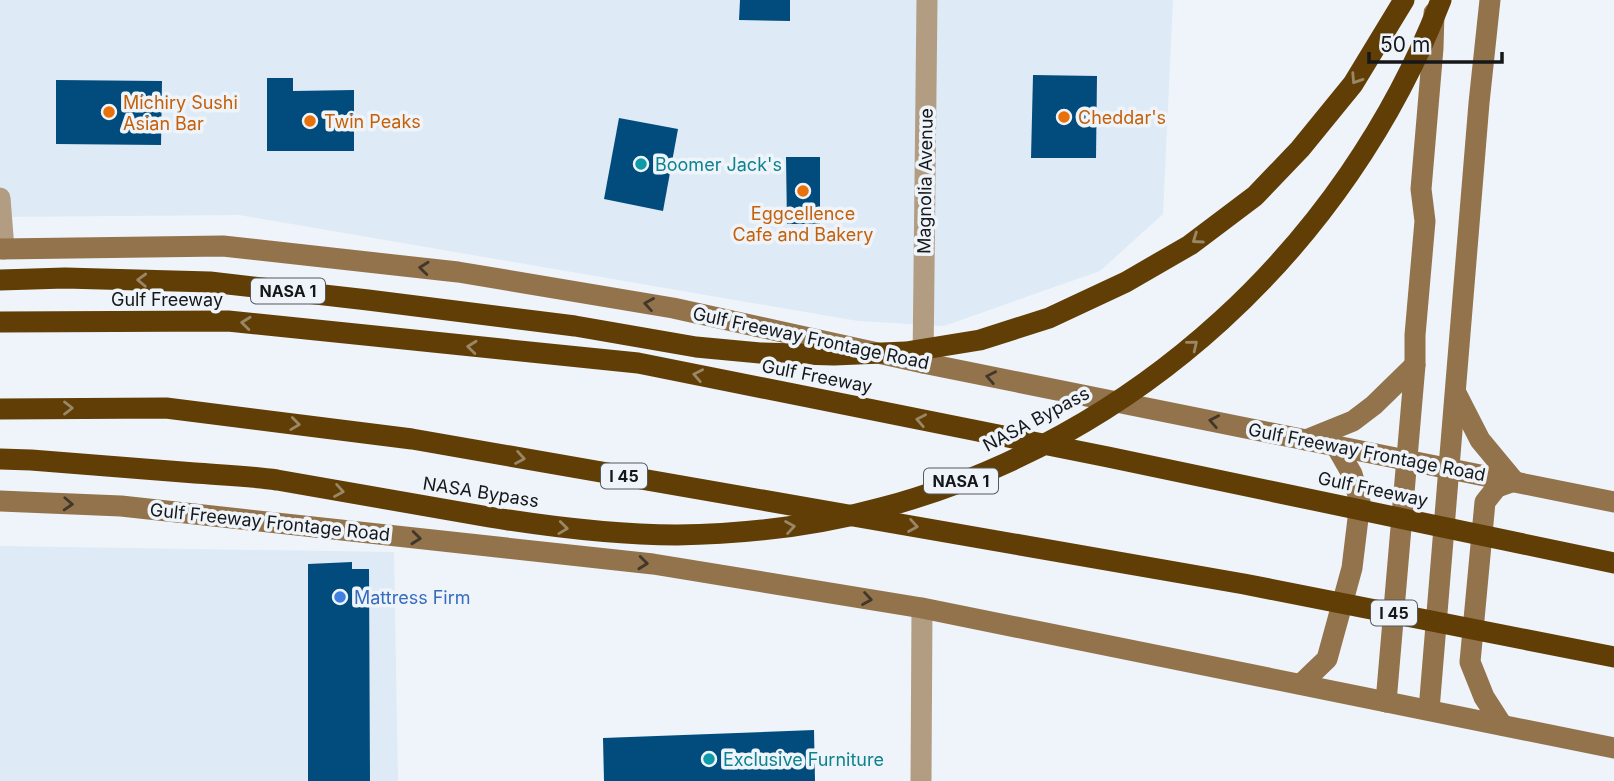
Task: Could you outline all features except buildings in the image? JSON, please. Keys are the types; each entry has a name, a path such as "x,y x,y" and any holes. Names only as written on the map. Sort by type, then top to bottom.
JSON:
{"highway":[{"name":"NASA 1","path":"0,280 65,278 210,282 575,326 696,347 761,353 834,355 906,352 980,340 1049,318 1126,282 1179,251 1255,196 1300,149 1353,84 1404,0"},
{"name":"NASA Bypass","path":"0,460 31,460 271,479 569,529 674,535 780,528 831,520 905,501 979,474 1078,426 1166,367 1208,333 1281,262 1340,187 1410,70 1441,0"},
{"name":"Gulf Freeway","path":"0,322 228,321 638,363 1614,563"},
{"name":"I 45","path":"0,409 166,408 412,439 1244,584 1614,657"}],"main road":[{"path":"1387,702 1425,221 1422,189 1435,0"},
{"path":"1429,710 1490,0"},
{"name":"Gulf Freeway Frontage Road","path":"2,249 223,246 458,272 673,308 923,363 1614,502"},
{"path":"1306,440 1353,421 1374,405 1415,365"},
{"path":"1455,393 1480,440 1514,481 1497,487 1485,502 1470,662 1484,697 1502,725"},
{"path":"1301,684 1327,659 1352,568 1360,502 1352,474 1336,446"},
{"name":"Gulf Freeway Frontage Road","path":"0,501 121,506 653,564 922,608 1614,748"}],"street":[{"name":"Magnolia Avenue","path":"923,363 927,0"},
{"path":"0,198 2,249"},
{"path":"920,781 922,608"}],"shaded area":[{"path":"0,0 1173,0 1163,214 1100,271 944,326 858,321 239,215 0,217"},
{"path":"0,546 394,552 398,781 0,781"}],"place":[{"name":"Michiry Sushi Asian Bar","path":"109,112"},
{"name":"Cheddar's","path":"1064,117"},
{"name":"Twin Peaks","path":"310,121"},
{"name":"Boomer Jack's","path":"641,164"},
{"name":"Eggcellence Cafe and Bakery","path":"803,191"},
{"name":"Mattress Firm","path":"340,597"},
{"name":"Exclusive Furniture","path":"709,759"}]}
